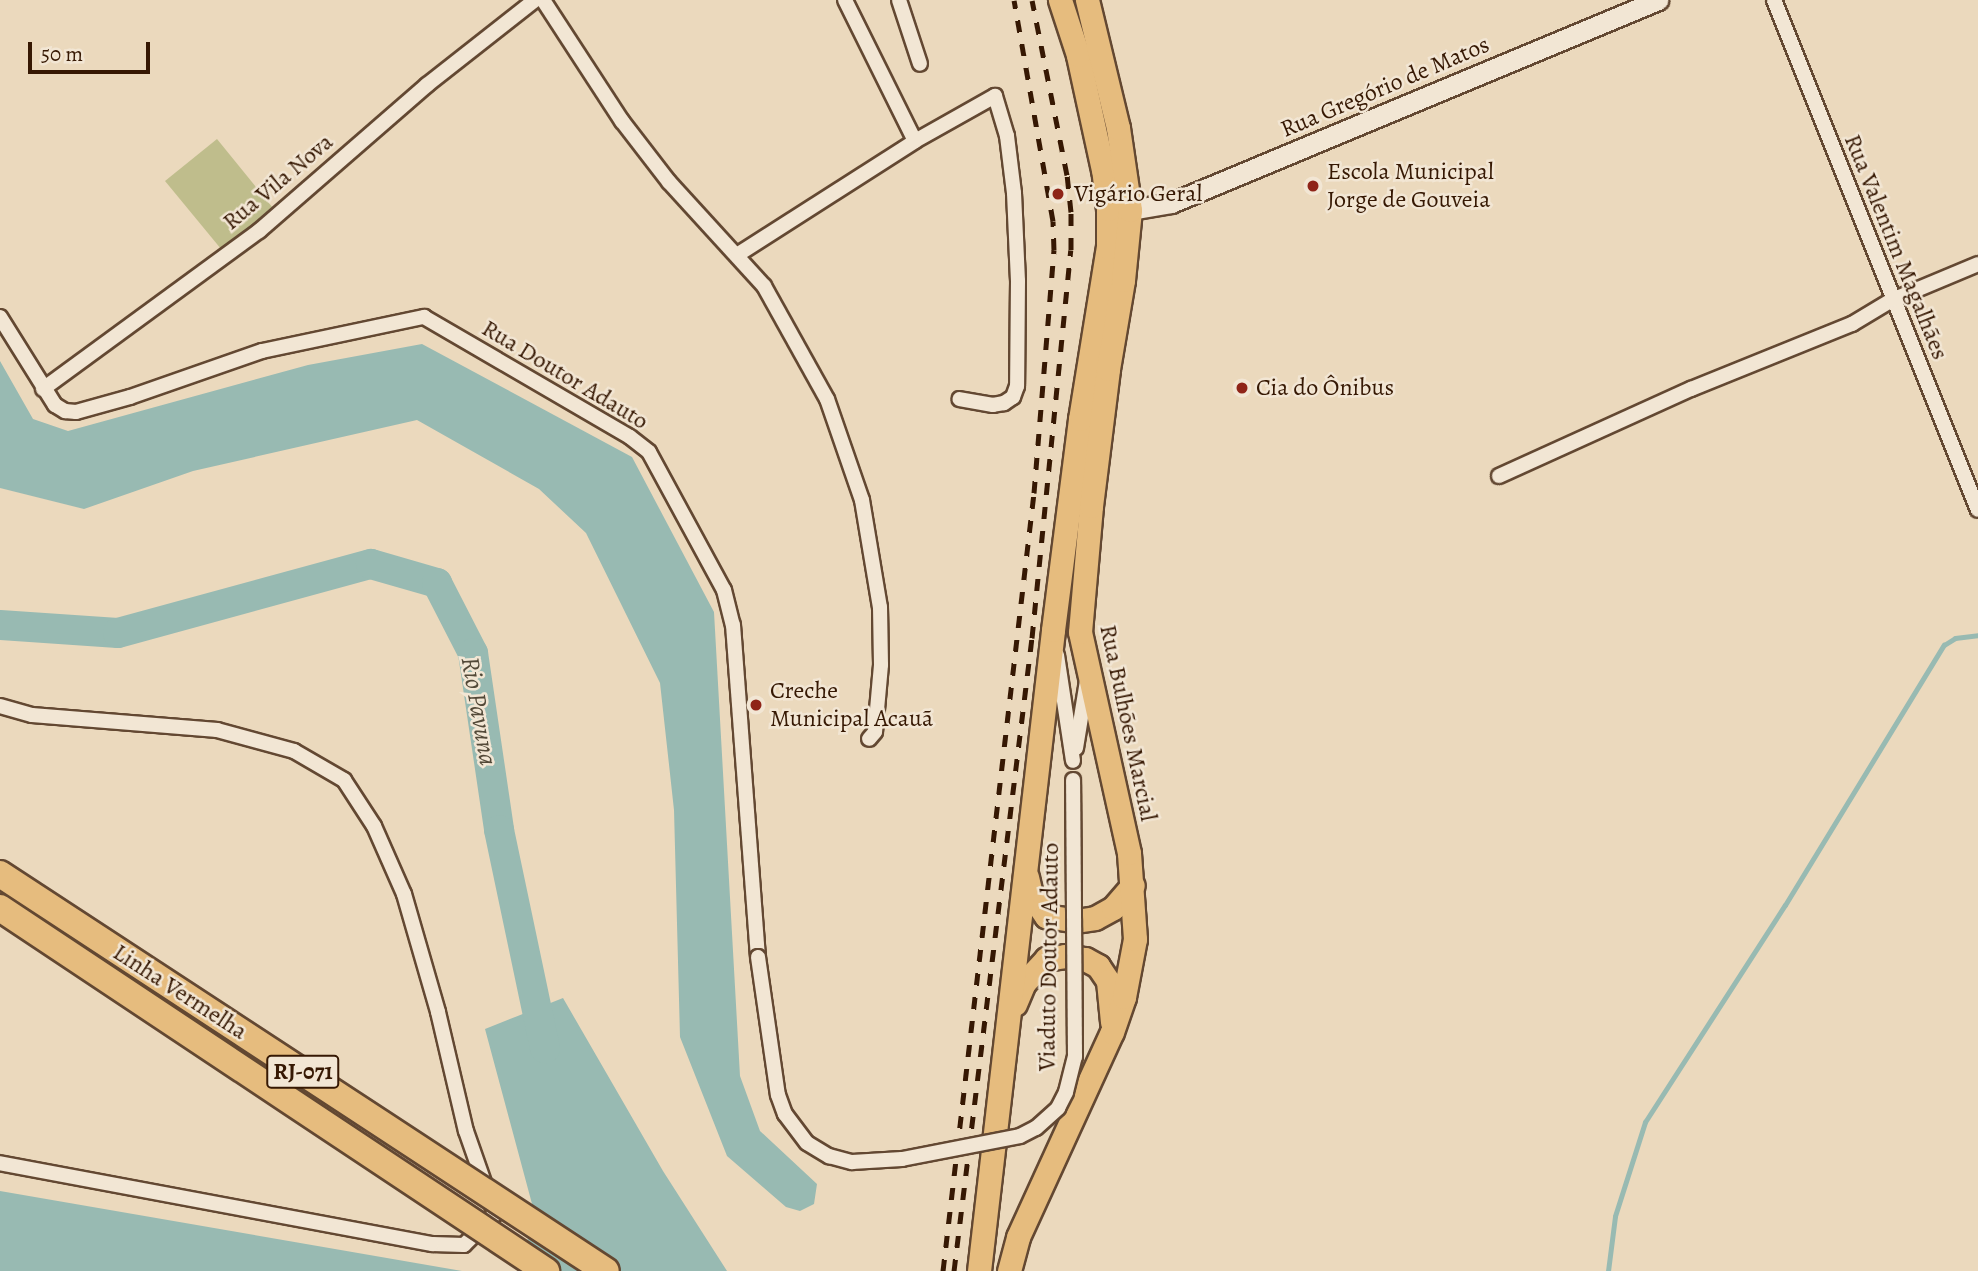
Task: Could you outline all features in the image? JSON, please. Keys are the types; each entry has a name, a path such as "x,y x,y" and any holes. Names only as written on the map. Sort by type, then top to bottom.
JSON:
{"highway":[{"name":"Linha Vermelha","path":"0,874 606,1271"},
{"name":"Linha Vermelha","path":"0,908 546,1271"}],"main road":[{"name":"Rua Bulhões Marcial","path":"1009,1271 1018,1237 1112,1032 1132,963 1135,939 1129,853 1088,673 1080,619 1080,419 1105,268 1108,209 1084,78 1060,0"},
{"name":"Rua Bulhões Marcial","path":"979,1271 1053,630 1081,505 1124,280 1130,209 1118,128 1087,0"},
{"path":"1025,867 1037,906 1046,916 1059,920 1095,918 1113,908 1133,885"},
{"path":"1006,1028 1024,983 1035,968 1046,959 1065,957 1085,959 1098,966 1108,981 1112,1032"}],"street":[{"name":"Rua Vila Nova","path":"43,389 259,231 427,85 534,0"},
{"path":"542,0 622,121 669,182 764,286 806,357 827,399 857,484 875,564 881,630 875,732 869,739"},
{"path":"845,0 915,141"},
{"path":"899,0 920,64"},
{"name":"Rua Gregório de Matos","path":"1130,209 1171,203 1657,0"},
{"name":"Rua Valentim Magalhães","path":"1774,0 1978,510"},
{"path":"737,255 915,141 995,96 1003,113 1016,227 1017,386 1013,397 1004,403 993,405 960,399"},
{"path":"1499,476 1691,389 1852,324 1892,300 1978,264"},
{"name":"Rua Doutor Adauto","path":"0,317 55,405 65,411 76,412 130,397 262,351 424,317 630,436 649,452 658,464 724,590 733,625 758,957"},
{"name":"Viaduto Doutor Adauto","path":"758,957 778,1095 785,1114 807,1143 829,1156 852,1162 902,1159 1020,1136 1036,1128 1058,1108 1066,1093 1075,1057 1073,761 1053,630"},
{"name":"Viaduto Doutor Adauto","path":"1073,761 1088,673"},
{"path":"0,706 32,715 216,730 293,751 344,780 374,826 404,894 438,1012 466,1131 495,1214 464,1245 432,1244 0,1163"}],"shaded area":[{"path":"217,139 277,213 226,255 165,181"}],"water":[{"path":"422,344 632,457 714,612 740,1076 760,1131 817,1184 814,1204 800,1211 786,1207 727,1156 680,1037 674,810 660,683 586,533 539,489 417,420 193,471 84,509 0,488 0,361 33,419 68,431 308,365"},
{"path":"563,998 663,1171 727,1271 518,1271 535,1215 485,1029"},
{"path":"0,1191 462,1271 0,1271"}],"waterway":[{"name":"Rio Pavuna","path":"0,625 118,633 371,564 437,583 473,653 499,830 545,1048"},
{"path":"1608,1271 1615,1216 1645,1122 1785,905 1944,645 1955,638 1978,635"}],"railway":[{"path":"943,1271 1034,493 1054,250 1053,221 1014,0"},
{"path":"954,1271 1032,638 1071,250 1067,175 1032,0"}],"place":[{"name":"Escola Municipal Jorge de Gouveia","path":"1313,186"},
{"name":"Vigário Geral","path":"1058,194"},
{"name":"Cia do Ônibus","path":"1242,388"},
{"name":"Creche Municipal Acauã","path":"756,705"}]}
